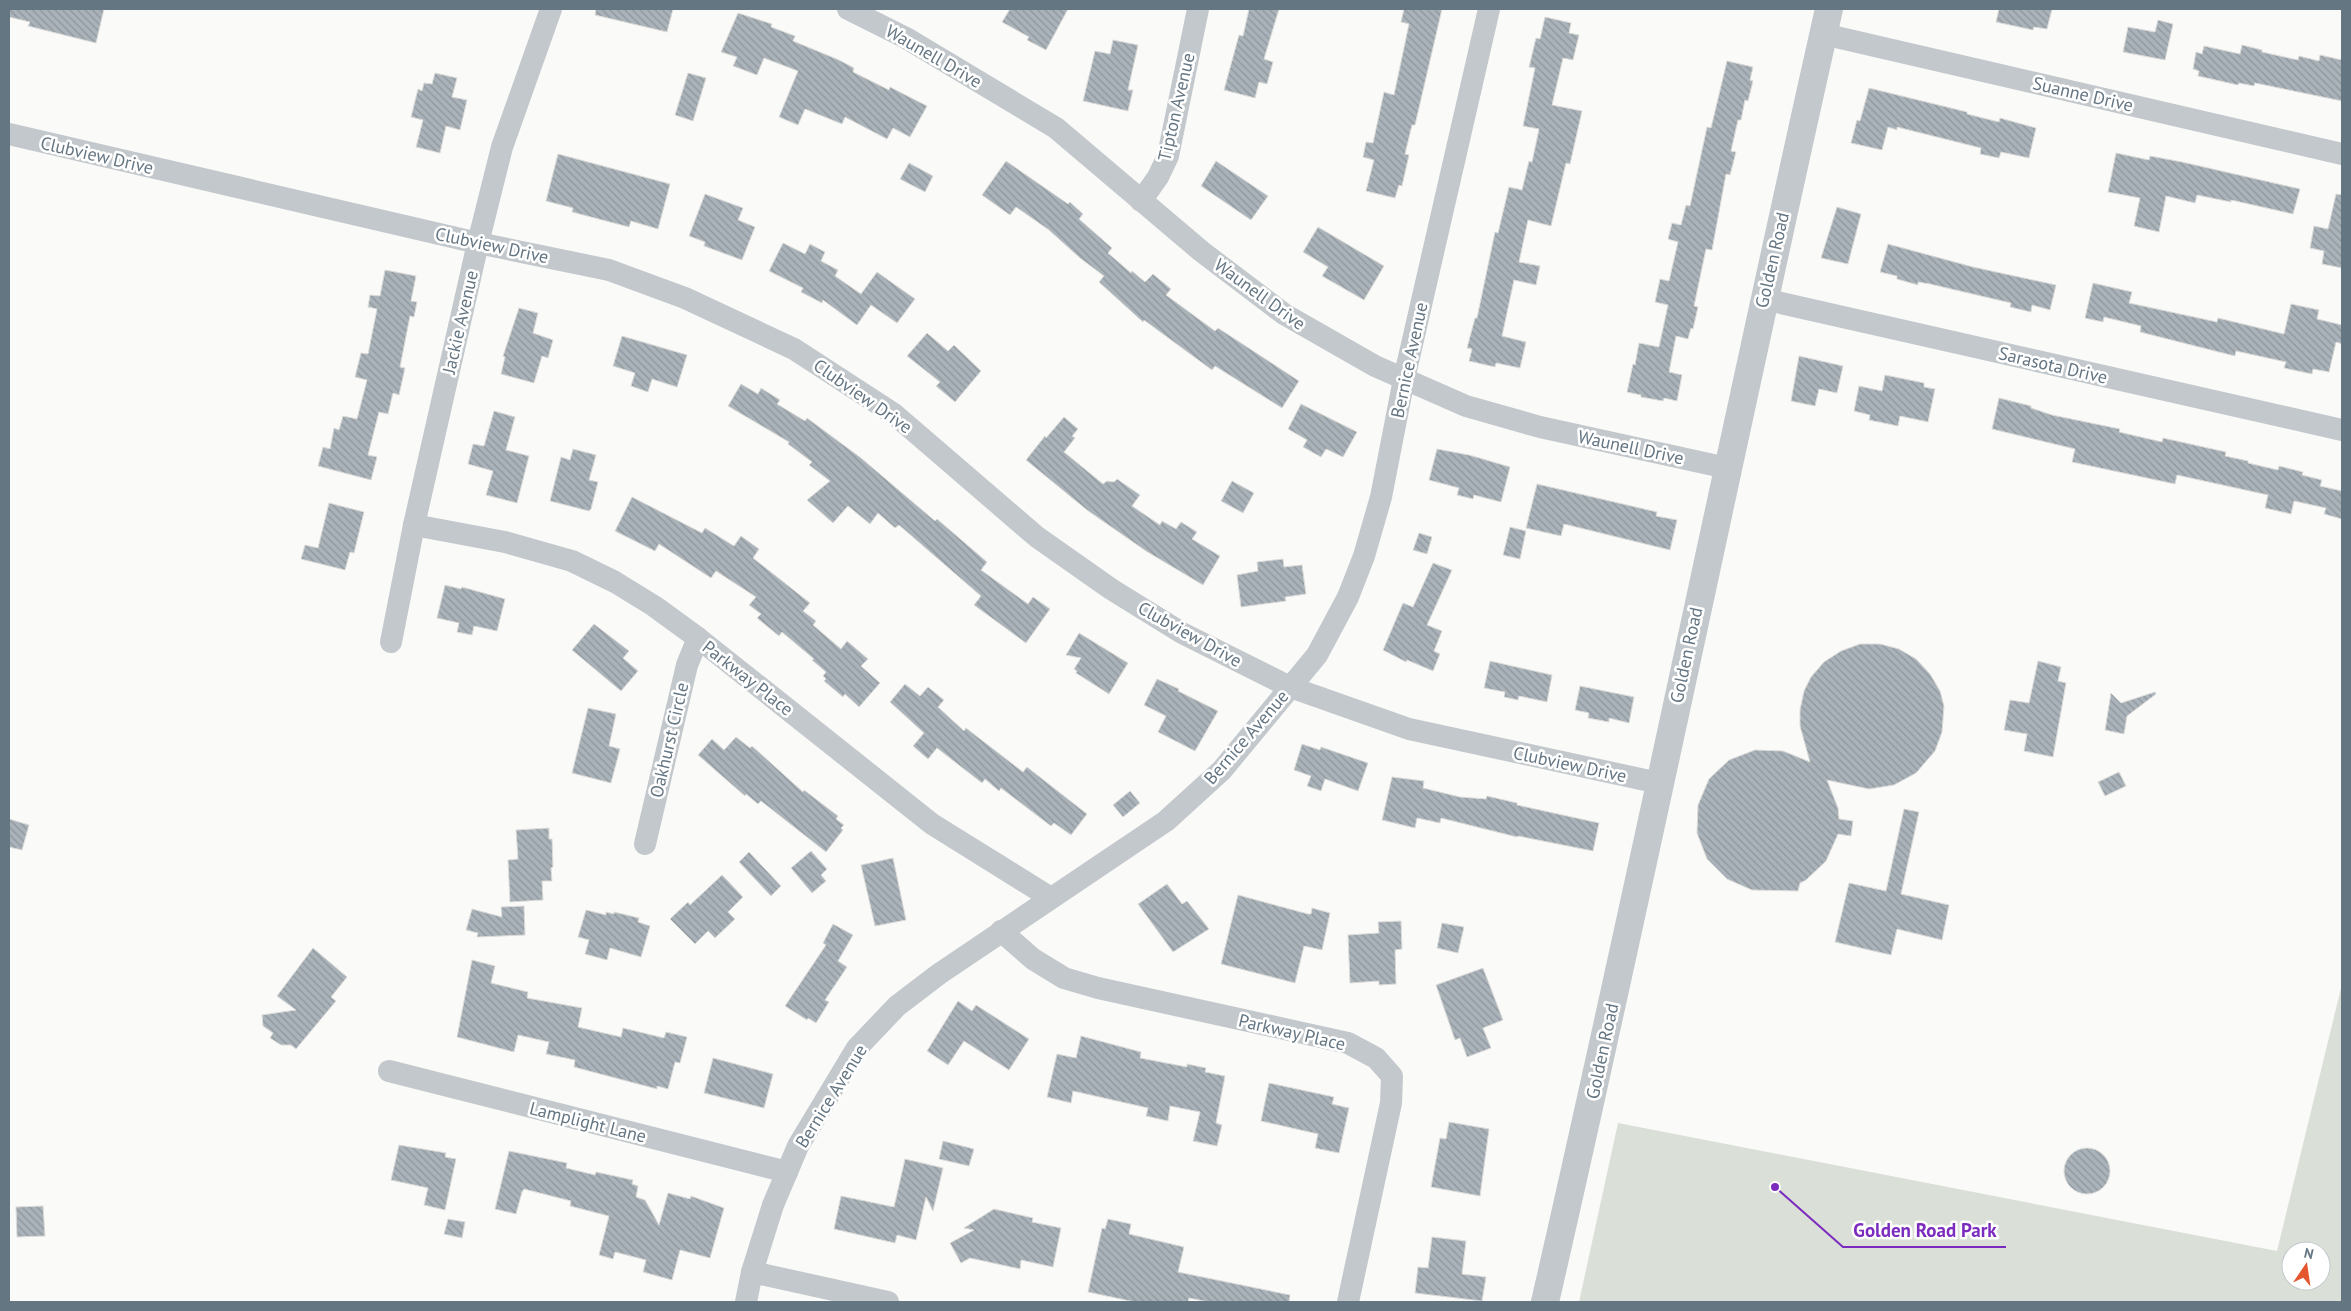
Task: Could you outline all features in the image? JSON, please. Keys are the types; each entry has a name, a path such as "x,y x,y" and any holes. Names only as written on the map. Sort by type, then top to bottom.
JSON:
{"street":[{"name":"Jackie Avenue","path":"391,642 414,526 478,243 502,147 551,9"},
{"name":"Waunell Drive","path":"848,9 906,38 1056,128 1201,251 1284,314 1335,345 1404,379 1466,406 1540,427 1727,468"},
{"name":"Tipton Avenue","path":"1141,201 1158,177 1168,156 1198,9"},
{"name":"Bernice Avenue","path":"746,1302 752,1272 773,1205 798,1146 858,1048 897,1006 939,974 1166,821 1222,770 1317,656 1348,597 1364,556 1381,497 1404,379 1489,9"},
{"name":"Suanne Drive","path":"1826,22 2342,154"},
{"name":"Golden Road","path":"1545,1302 1587,1122 1727,468 1826,22"},
{"name":"Clubview Drive","path":"9,134 478,243 609,270 685,298 794,350 894,414 1037,537 1111,589 1182,633 1290,687 1409,729 1659,783"},
{"name":"Sarasota Drive","path":"1764,300 2342,430"},
{"name":"Parkway Place","path":"414,526 505,542 572,561 615,582 654,606 698,638 932,824 1051,898"},
{"name":"Oakhurst Circle","path":"645,844 687,665 698,638"},
{"name":"Parkway Place","path":"1001,931 1033,959 1064,978 1098,988 1348,1043 1376,1058 1392,1076 1391,1103 1348,1302"},
{"name":"Lamplight Lane","path":"389,1072 787,1172"},
{"path":"752,1272 888,1302"}],"shaded area":[{"path":"2342,984 2342,1302 1579,1302 1618,1123 2277,1251"}],"building":[{"path":"9,9 104,9 96,43 28,26 30,22 9,17"},
{"path":"596,9 673,9 667,32 595,15"},
{"path":"1010,9 1068,9 1046,50 1027,40 1029,37 1002,22"},
{"path":"1249,9 1279,9 1264,59 1273,62 1267,84 1259,82 1255,98 1224,90 1239,35 1243,36"},
{"path":"1404,9 1442,9 1415,125 1412,125 1405,154 1409,155 1402,186 1399,185 1395,198 1366,191 1374,160 1363,157 1366,142 1373,143 1384,92 1394,95 1409,24 1401,22"},
{"path":"1999,9 2052,9 2047,29 2034,27 2033,30 1996,22"},
{"path":"738,13 772,24 771,27 795,36 793,41 839,60 854,68 853,72 889,90 890,87 927,106 910,137 893,128 887,139 845,117 842,124 805,109 798,125 779,117 798,71 764,58 757,75 733,66 737,57 721,52"},
{"path":"1545,17 1571,23 1569,33 1579,35 1573,60 1563,58 1552,105 1582,111 1570,164 1566,163 1551,226 1528,220 1519,262 1540,266 1536,285 1514,280 1502,336 1526,342 1520,368 1496,363 1495,367 1469,361 1472,349 1467,348 1475,318 1477,318 1495,232 1498,233 1509,187 1522,190 1529,161 1532,162 1539,129 1523,126 1535,68 1529,67 1536,38 1540,39"},
{"path":"2158,20 2173,24 2165,60 2123,52 2128,27 2155,32"},
{"path":"1113,40 1138,45 1128,90 1133,90 1128,111 1083,101 1095,51 1110,54"},
{"path":"2242,45 2262,50 2262,52 2298,60 2299,56 2319,61 2320,55 2342,60 2342,101 2255,83 2254,86 2239,83 2238,85 2198,76 2199,71 2193,69 2196,52 2202,54 2204,46 2240,54"},
{"path":"1727,61 1753,67 1750,80 1753,81 1748,101 1745,100 1741,120 1738,120 1731,151 1736,152 1730,175 1726,174 1712,250 1706,249 1694,306 1698,307 1693,329 1691,328 1688,339 1676,336 1669,372 1682,375 1677,401 1664,398 1663,401 1641,397 1641,395 1627,392 1633,364 1635,365 1639,343 1659,347 1668,305 1655,302 1660,279 1669,281 1678,242 1668,239 1672,223 1681,225 1686,205 1690,206 1707,127 1711,128"},
{"path":"435,73 457,78 452,97 467,100 460,130 446,126 440,153 416,147 423,120 411,117 418,89 422,91 424,83 432,84"},
{"path":"688,73 706,78 693,121 675,115"},
{"path":"1869,88 1967,112 1967,114 1999,122 2000,118 2036,128 2029,158 2001,152 1999,158 1980,154 1981,148 1897,127 1897,130 1888,127 1882,150 1851,143 1857,120 1860,121"},
{"path":"2116,153 2149,160 2150,156 2182,162 2300,189 2293,214 2231,200 2231,202 2197,195 2195,203 2166,196 2159,232 2134,226 2140,198 2108,192"},
{"path":"558,154 670,184 658,229 631,221 629,227 572,212 573,208 546,201"},
{"path":"1006,161 1068,204 1070,202 1083,214 1079,219 1112,248 1108,253 1131,273 1132,271 1145,282 1153,274 1171,289 1166,295 1215,331 1218,328 1299,381 1282,408 1215,366 1212,370 1144,320 1143,322 1099,282 1104,276 1080,258 1049,230 1016,207 1010,215 982,195"},
{"path":"1216,161 1268,196 1251,220 1201,186"},
{"path":"909,163 933,176 925,192 900,179"},
{"path":"705,194 743,208 738,220 755,227 742,260 704,246 705,242 689,236"},
{"path":"2336,194 2342,195 2342,268 2322,264 2324,251 2310,248 2314,226 2328,229"},
{"path":"1837,207 1861,214 1848,264 1821,258"},
{"path":"1318,227 1384,266 1364,300 1322,276 1328,267 1303,252"},
{"path":"783,243 805,254 810,244 825,252 821,261 838,270 835,276 861,294 877,272 915,299 897,323 871,305 857,325 823,300 822,303 801,292 803,288 769,271"},
{"path":"1888,244 1973,267 2056,285 2050,310 2032,305 2031,312 2010,307 2011,303 1930,284 1918,282 1918,285 1897,279 1897,276 1880,272"},
{"path":"385,270 416,276 411,301 417,302 414,317 410,316 400,367 405,368 399,395 393,393 388,414 379,412 368,455 377,457 371,480 318,466 323,447 330,449 334,428 339,430 343,416 357,419 367,380 355,377 361,353 368,354 377,309 368,307 370,295 380,296"},
{"path":"2093,283 2132,292 2129,303 2217,322 2218,318 2284,334 2291,304 2319,310 2317,319 2342,325 2342,344 2336,342 2329,372 2313,369 2312,374 2284,368 2286,362 2236,351 2235,356 2140,332 2141,326 2104,317 2103,322 2085,318"},
{"path":"519,308 538,313 533,333 553,340 548,358 542,356 534,383 501,374 505,357 503,356"},
{"path":"927,333 948,351 954,345 981,371 955,402 936,386 940,382 907,356"},
{"path":"622,336 687,355 677,387 652,379 648,392 631,386 635,373 613,366"},
{"path":"1799,356 1843,366 1837,393 1819,389 1815,406 1791,401"},
{"path":"1885,375 1924,383 1924,387 1935,389 1928,422 1900,416 1898,426 1869,420 1870,415 1854,411 1859,386 1882,391"},
{"path":"741,384 758,394 761,388 780,400 777,404 805,421 807,418 861,458 987,562 981,570 1028,604 1033,597 1050,609 1026,643 974,605 981,596 899,525 895,528 878,513 870,524 848,506 833,523 807,500 830,481 809,465 812,462 788,444 789,442 728,406"},
{"path":"1999,398 2031,406 2031,408 2052,415 2120,429 2119,432 2162,442 2163,438 2226,452 2225,456 2248,461 2248,463 2278,470 2279,466 2303,472 2302,475 2322,480 2320,486 2342,491 2342,519 2324,514 2326,508 2294,501 2291,514 2265,508 2268,495 2177,475 2175,484 2072,462 2075,449 1992,429"},
{"path":"1301,404 1357,432 1343,457 1326,449 1321,457 1303,447 1307,440 1288,429"},
{"path":"494,411 515,417 506,450 529,456 517,503 486,495 493,471 468,464 473,444 484,446"},
{"path":"1064,417 1078,429 1072,436 1075,438 1064,452 1103,484 1107,481 1114,482 1117,479 1140,495 1132,506 1160,525 1162,521 1176,529 1181,522 1197,532 1192,539 1220,556 1203,585 1146,551 1087,510 1026,460 1045,436 1046,438"},
{"path":"573,449 596,455 589,480 598,482 589,511 550,501 561,457 570,460"},
{"path":"1437,449 1469,455 1510,467 1501,502 1474,495 1473,499 1457,495 1459,488 1429,480"},
{"path":"1232,481 1254,493 1243,513 1221,501"},
{"path":"1537,484 1657,512 1656,516 1677,520 1670,550 1564,524 1561,536 1526,528"},
{"path":"632,497 702,533 705,528 734,546 741,536 759,549 753,558 810,603 803,611 816,621 813,625 841,649 847,641 868,659 861,666 880,683 859,707 845,694 843,697 824,681 826,679 823,676 826,672 812,660 814,659 782,632 779,636 757,618 761,614 749,605 756,597 716,571 711,578 659,544 655,551 615,531"},
{"path":"329,503 364,512 354,553 350,552 345,570 301,559 305,545 318,548"},
{"path":"1510,527 1526,531 1520,559 1503,555"},
{"path":"1419,533 1432,537 1427,554 1413,550"},
{"path":"1283,559 1284,567 1302,565 1306,594 1285,597 1286,601 1241,607 1237,575 1258,571 1257,562"},
{"path":"1433,563 1452,570 1427,625 1442,631 1434,651 1440,654 1433,671 1407,660 1406,662 1383,650 1403,603 1413,607"},
{"path":"445,585 461,589 462,587 505,599 497,631 474,626 472,635 457,632 459,623 437,618"},
{"path":"594,624 629,651 623,658 638,671 621,691 572,650"},
{"path":"1079,633 1128,663 1109,694 1076,673 1077,671 1074,669 1081,658 1066,655"},
{"path":"1860,644 1880,644 1899,649 1916,659 1930,674 1940,691 1944,706 1942,732 1935,751 1916,773 1894,785 1869,789 1827,780 1838,808 1839,819 1853,821 1851,836 1838,834 1826,861 1806,880 1800,883 1798,891 1752,890 1727,879 1707,859 1697,833 1698,805 1709,779 1729,760 1755,750 1783,751 1810,762 1800,726 1800,710 1804,691 1811,677 1824,662 1841,651"},
{"path":"1490,661 1552,675 1547,702 1519,696 1518,700 1504,697 1505,692 1484,688"},
{"path":"2038,661 2061,667 2058,681 2066,683 2053,757 2024,751 2027,734 2004,730 2010,700 2029,703"},
{"path":"1157,679 1218,711 1195,751 1158,732 1166,716 1144,705"},
{"path":"905,684 920,696 928,687 944,700 938,707 964,731 966,728 1023,772 1027,767 1087,814 1071,835 1054,823 1051,826 1001,788 999,791 985,779 982,783 937,748 928,759 913,746 924,733 890,702"},
{"path":"1580,686 1634,697 1629,723 1609,718 1609,722 1588,718 1589,713 1575,710"},
{"path":"2155,692 2156,694 2127,716 2124,734 2105,730 2111,693 2121,703"},
{"path":"588,708 616,714 609,746 620,749 611,783 572,773"},
{"path":"736,737 750,748 752,746 803,792 804,790 838,816 836,819 844,825 841,828 843,830 826,852 761,801 758,804 746,794 745,796 698,755 712,739 724,750"},
{"path":"1302,744 1320,750 1321,747 1368,763 1358,791 1325,779 1321,791 1307,786 1311,776 1294,770"},
{"path":"2119,772 2126,786 2105,796 2098,782"},
{"path":"1392,777 1424,781 1423,788 1460,797 1486,799 1487,796 1517,803 1517,805 1599,823 1593,851 1517,837 1441,818 1440,823 1417,818 1415,828 1382,820"},
{"path":"1130,791 1140,803 1123,817 1113,805"},
{"path":"1904,809 1919,812 1901,894 1949,905 1942,940 1897,929 1891,955 1835,942 1849,883 1886,891"},
{"path":"9,819 29,825 22,850 9,847"},
{"path":"549,828 549,839 552,839 552,881 542,881 543,900 510,902 508,860 518,859 516,830"},
{"path":"811,851 827,869 821,875 826,881 812,893 791,868"},
{"path":"749,852 781,886 771,896 739,862"},
{"path":"893,858 906,920 875,926 861,865"},
{"path":"722,875 743,897 728,912 735,919 715,938 708,931 695,944 670,919 688,902 690,905"},
{"path":"1167,884 1182,904 1187,901 1209,929 1173,952 1138,904"},
{"path":"1238,895 1308,914 1311,914 1312,908 1330,913 1322,950 1304,946 1295,983 1221,964"},
{"path":"524,906 525,935 477,937 478,933 466,930 472,909 502,917 501,907"},
{"path":"586,910 606,915 606,912 614,914 614,912 639,918 638,922 650,926 641,957 610,948 607,960 585,954 589,940 578,937"},
{"path":"1401,921 1402,949 1395,950 1396,984 1379,985 1379,981 1350,983 1348,935 1379,933 1378,922"},
{"path":"1442,923 1464,927 1458,953 1437,948"},
{"path":"833,924 853,935 838,961 847,967 825,1000 829,1002 816,1023 808,1018 807,1020 785,1006 826,945 823,943"},
{"path":"313,948 347,977 331,997 336,1001 296,1049 291,1045 281,1045 270,1038 273,1033 263,1026 262,1015 296,1010 277,996"},
{"path":"472,960 495,966 491,983 528,992 527,998 582,1008 578,1027 621,1037 623,1028 664,1038 666,1032 687,1037 680,1063 675,1062 668,1089 657,1086 657,1089 574,1067 575,1060 546,1054 549,1042 518,1035 514,1052 457,1037"},
{"path":"1483,968 1503,1020 1483,1028 1491,1048 1467,1057 1460,1038 1455,1040 1436,985"},
{"path":"958,1001 972,1011 976,1005 1029,1039 1009,1070 964,1041 948,1065 927,1051"},
{"path":"1081,1036 1141,1052 1140,1058 1187,1067 1187,1064 1206,1068 1205,1072 1225,1076 1216,1123 1222,1125 1217,1146 1193,1141 1200,1112 1170,1106 1168,1121 1146,1116 1148,1108 1073,1091 1071,1103 1047,1097 1057,1054 1076,1058"},
{"path":"713,1058 773,1074 764,1108 704,1093"},
{"path":"1269,1083 1334,1097 1332,1104 1349,1108 1339,1153 1315,1148 1318,1134 1261,1121"},
{"path":"1449,1122 1489,1129 1480,1196 1431,1187 1440,1138 1446,1139"},
{"path":"943,1141 974,1149 969,1166 939,1159"},
{"path":"399,1145 446,1153 445,1157 456,1159 445,1210 424,1205 428,1188 391,1180"},
{"path":"2083,1148 2091,1148 2100,1152 2106,1158 2110,1171 2106,1184 2100,1190 2091,1194 2083,1194 2074,1190 2068,1184 2064,1175 2064,1167 2068,1158 2074,1152"},
{"path":"509,1151 567,1163 566,1168 595,1175 596,1172 633,1180 632,1184 638,1186 636,1197 645,1200 659,1225 668,1193 690,1199 691,1196 724,1208 710,1258 680,1250 672,1280 643,1272 646,1260 615,1252 613,1259 599,1255 609,1216 570,1206 571,1201 524,1189 516,1214 495,1209"},
{"path":"905,1159 943,1168 933,1211 926,1197 916,1240 897,1235 895,1243 834,1229 841,1196 894,1207"},
{"path":"43,1206 45,1236 17,1237 16,1207"},
{"path":"994,1209 1033,1218 1032,1222 1061,1228 1053,1267 1021,1260 1020,1269 970,1258 961,1263 950,1243 974,1230 964,1228"},
{"path":"448,1219 465,1222 462,1238 444,1234"},
{"path":"1108,1219 1131,1224 1129,1234 1184,1247 1178,1272 1290,1295 1289,1302 1209,1302 1189,1298 1188,1302 1135,1302 1088,1292 1102,1228 1105,1229"},
{"path":"1432,1237 1466,1241 1462,1274 1486,1277 1482,1301 1415,1293 1418,1267 1428,1268"}],"place":[{"name":"Golden Road Park","path":"1775,1187"}]}
